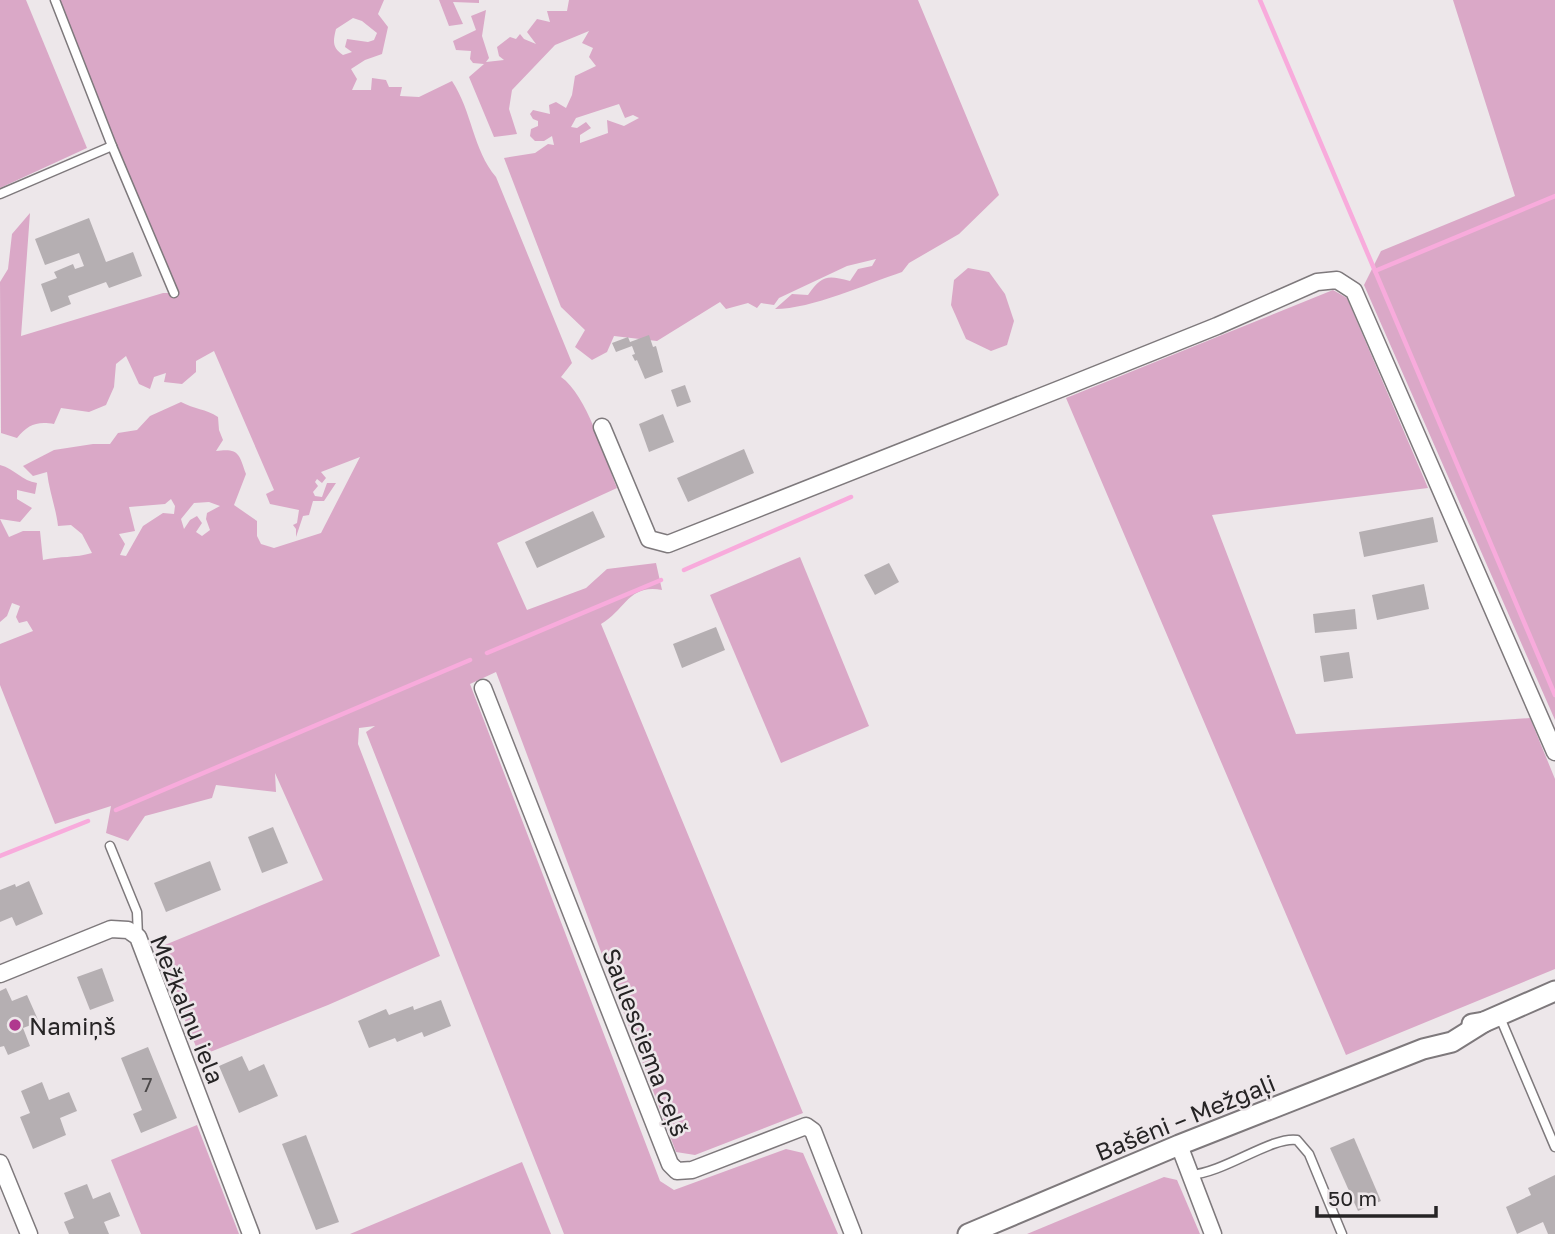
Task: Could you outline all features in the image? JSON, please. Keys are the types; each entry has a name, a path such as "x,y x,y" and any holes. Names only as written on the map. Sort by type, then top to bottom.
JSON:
{"street":[{"path":"602,427 649,539 668,544 1091,377 1317,282 1337,280 1354,291 1555,752"},
{"name":"Saulesciema ceļš","path":"483,688 670,1164 677,1171 692,1170 806,1126 813,1130 853,1234"},
{"name":"Mežkalnu iela","path":"0,974 111,929 128,930 138,937 251,1234"},
{"name":"Bašēni – Mežgaļi","path":"968,1234 1179,1145 1423,1049 1452,1042 1492,1018 1555,991"},
{"path":"1179,1145 1213,1234"},
{"path":"0,1163 29,1234"}],"lane":[{"path":"55,0 112,146 174,293"},
{"path":"0,194 112,146"},
{"path":"110,846 137,912 138,937"},
{"path":"1492,1018 1555,1147"},
{"path":"1191,1175 1216,1170 1283,1140 1297,1140 1309,1154 1342,1234"}],"shaded area":[{"path":"0,0 26,0 87,148 0,188"},
{"path":"55,0 384,0 378,14 388,27 382,54 351,69 357,79 352,90 371,90 372,78 386,80 389,87 402,87 400,96 419,97 452,81 464,105 482,155 496,177 572,363 561,377 579,397 587,412 617,488 497,543 527,610 586,588 607,569 656,563 662,590 651,589 634,594 601,624 803,1113 695,1155 676,1152 496,672 470,684 660,1181 674,1190 786,1149 803,1153 838,1234 564,1234 366,732 375,726 359,728 358,744 440,956 328,1005 200,1056 155,949 323,880 275,773 276,792 216,785 212,798 145,816 128,841 106,833 111,806 55,824 0,685 0,644 33,631 27,621 19,623 16,617 20,606 12,603 7,616 0,622 0,519 9,537 23,531 40,531 43,560 92,553 82,534 71,525 58,526 47,472 33,476 23,466 54,450 110,444 118,433 137,430 150,416 181,402 209,412 218,417 223,440 216,451 237,454 246,474 234,505 257,521 257,536 261,544 274,548 321,533 360,457 321,472 326,478 322,483 317,479 315,482 318,486 313,492 315,496 322,497 327,483 336,483 324,501 313,501 309,515 303,516 296,537 293,525 297,523 299,510 270,504 266,494 274,490 214,351 196,361 196,372 182,384 164,382 166,373 154,377 150,389 139,384 126,356 116,364 114,387 106,405 89,412 61,408 54,424 33,425 17,438 1,433 0,282 8,269 12,234 30,213 21,336 163,293 174,293","holes":["353,18 362,21 377,33 374,40 368,42 347,39 345,47 352,52 343,55 334,44 336,29","171,499 175,506 174,514 163,513 143,526 126,556 120,555 125,544 119,534 135,531 129,507 165,504","209,502 220,506 207,513 210,530 202,536 196,532 202,523 197,516 190,520 184,529 181,519 194,503"]},
{"path":"439,0 479,0 479,3 453,2 463,24 449,26"},
{"path":"569,0 918,0 999,195 959,234 909,263 902,272 839,295 790,308 775,309 792,294 808,295 826,278 850,281 858,269 872,266 876,259 847,266 779,298 774,305 761,303 757,308 748,303 726,309 720,302 657,341 614,336 607,352 592,360 575,347 585,330 561,307 504,158 535,153 548,144 554,145 552,136 544,141 535,141 530,136 531,129 538,126 538,121 530,114 533,110 550,114 549,105 556,102 566,108 572,95 575,76 596,66 589,57 593,48 582,43 589,31 555,45 512,90 509,109 517,134 494,137 469,77 484,64 473,63 470,59 471,51 456,50 453,41 476,30 471,16 486,10 482,36 489,58 486,62 504,60 499,56 497,47 510,37 516,39 520,34 524,39 536,44 527,32 537,19 550,22 547,11 567,11","holes":["619,104 625,118 633,115 639,118 624,126 607,120 608,133 580,143 580,135 591,128 586,122 577,128 571,127 576,118"]},
{"path":"1453,0 1555,0 1555,720 1364,285 1381,251 1515,196"},
{"path":"968,268 989,272 1005,294 1014,321 1007,345 991,351 966,339 951,305 954,280"},
{"path":"1333,290 1347,298 1428,488 1212,515 1296,734 1530,718 1555,779 1555,969 1346,1055 1066,398"},
{"path":"0,465 37,483 35,494 17,490 17,499 32,508 20,522 0,519"},
{"path":"800,557 869,726 781,763 710,595"},
{"path":"197,1125 239,1234 141,1234 111,1160"},
{"path":"522,1162 551,1234 350,1234"},
{"path":"1164,1177 1177,1180 1200,1234 1027,1234"}],"building":[{"path":"89,218 106,262 133,252 142,276 109,288 106,282 68,296 71,304 51,312 41,284 57,278 54,272 73,264 75,269 84,266 79,253 45,265 35,239"},
{"path":"649,335 653,347 656,346 663,372 645,379 632,355 635,354 632,346 616,352 612,343 628,337 630,342"},
{"path":"685,385 691,402 677,407 671,390"},
{"path":"663,414 674,442 649,452 639,424"},
{"path":"744,449 754,473 688,502 677,478"},
{"path":"593,511 605,537 537,568 525,542"},
{"path":"1433,517 1438,542 1364,557 1359,532"},
{"path":"889,563 899,582 875,595 864,575"},
{"path":"1424,584 1429,609 1377,620 1372,595"},
{"path":"1355,609 1357,629 1315,633 1313,614"},
{"path":"716,627 725,650 682,668 673,644"},
{"path":"1349,652 1353,678 1324,682 1320,656"},
{"path":"273,827 288,863 262,873 248,837"},
{"path":"210,861 221,890 166,912 154,883"},
{"path":"29,881 43,914 16,926 12,917 0,922 0,890"},
{"path":"102,968 114,1001 90,1010 77,977"},
{"name":"Namiņš","path":"6,988 12,1001 27,995 39,1022 23,1028 30,1046 8,1055 4,1046 0,1047 0,991"},
{"path":"441,1000 451,1026 424,1037 422,1032 397,1042 395,1038 369,1048 358,1021 386,1009 389,1015 413,1006 414,1010"},
{"path":"148,1047 177,1118 141,1133 133,1114 142,1110 121,1058"},
{"path":"242,1056 249,1071 264,1064 278,1096 239,1113 219,1066"},
{"path":"42,1082 49,1100 69,1092 77,1111 60,1118 66,1135 33,1149 20,1117 30,1113 21,1091"},
{"path":"306,1135 339,1222 316,1230 282,1144"},
{"path":"1354,1138 1381,1201 1358,1211 1330,1148"},
{"path":"1555,1175 1555,1234 1548,1234 1543,1222 1517,1234 1506,1207 1531,1195 1528,1188"},
{"path":"87,1184 93,1199 110,1192 120,1216 104,1222 109,1234 69,1234 64,1222 74,1218 64,1193"}],"waterway":[{"path":"1260,0 1555,695"},
{"path":"1375,271 1555,196"},
{"path":"684,570 851,497"},
{"path":"487,653 661,580"},
{"path":"116,810 470,660"},
{"path":"0,856 88,821"}],"place":[{"name":"Namiņš","path":"15,1025"}]}
